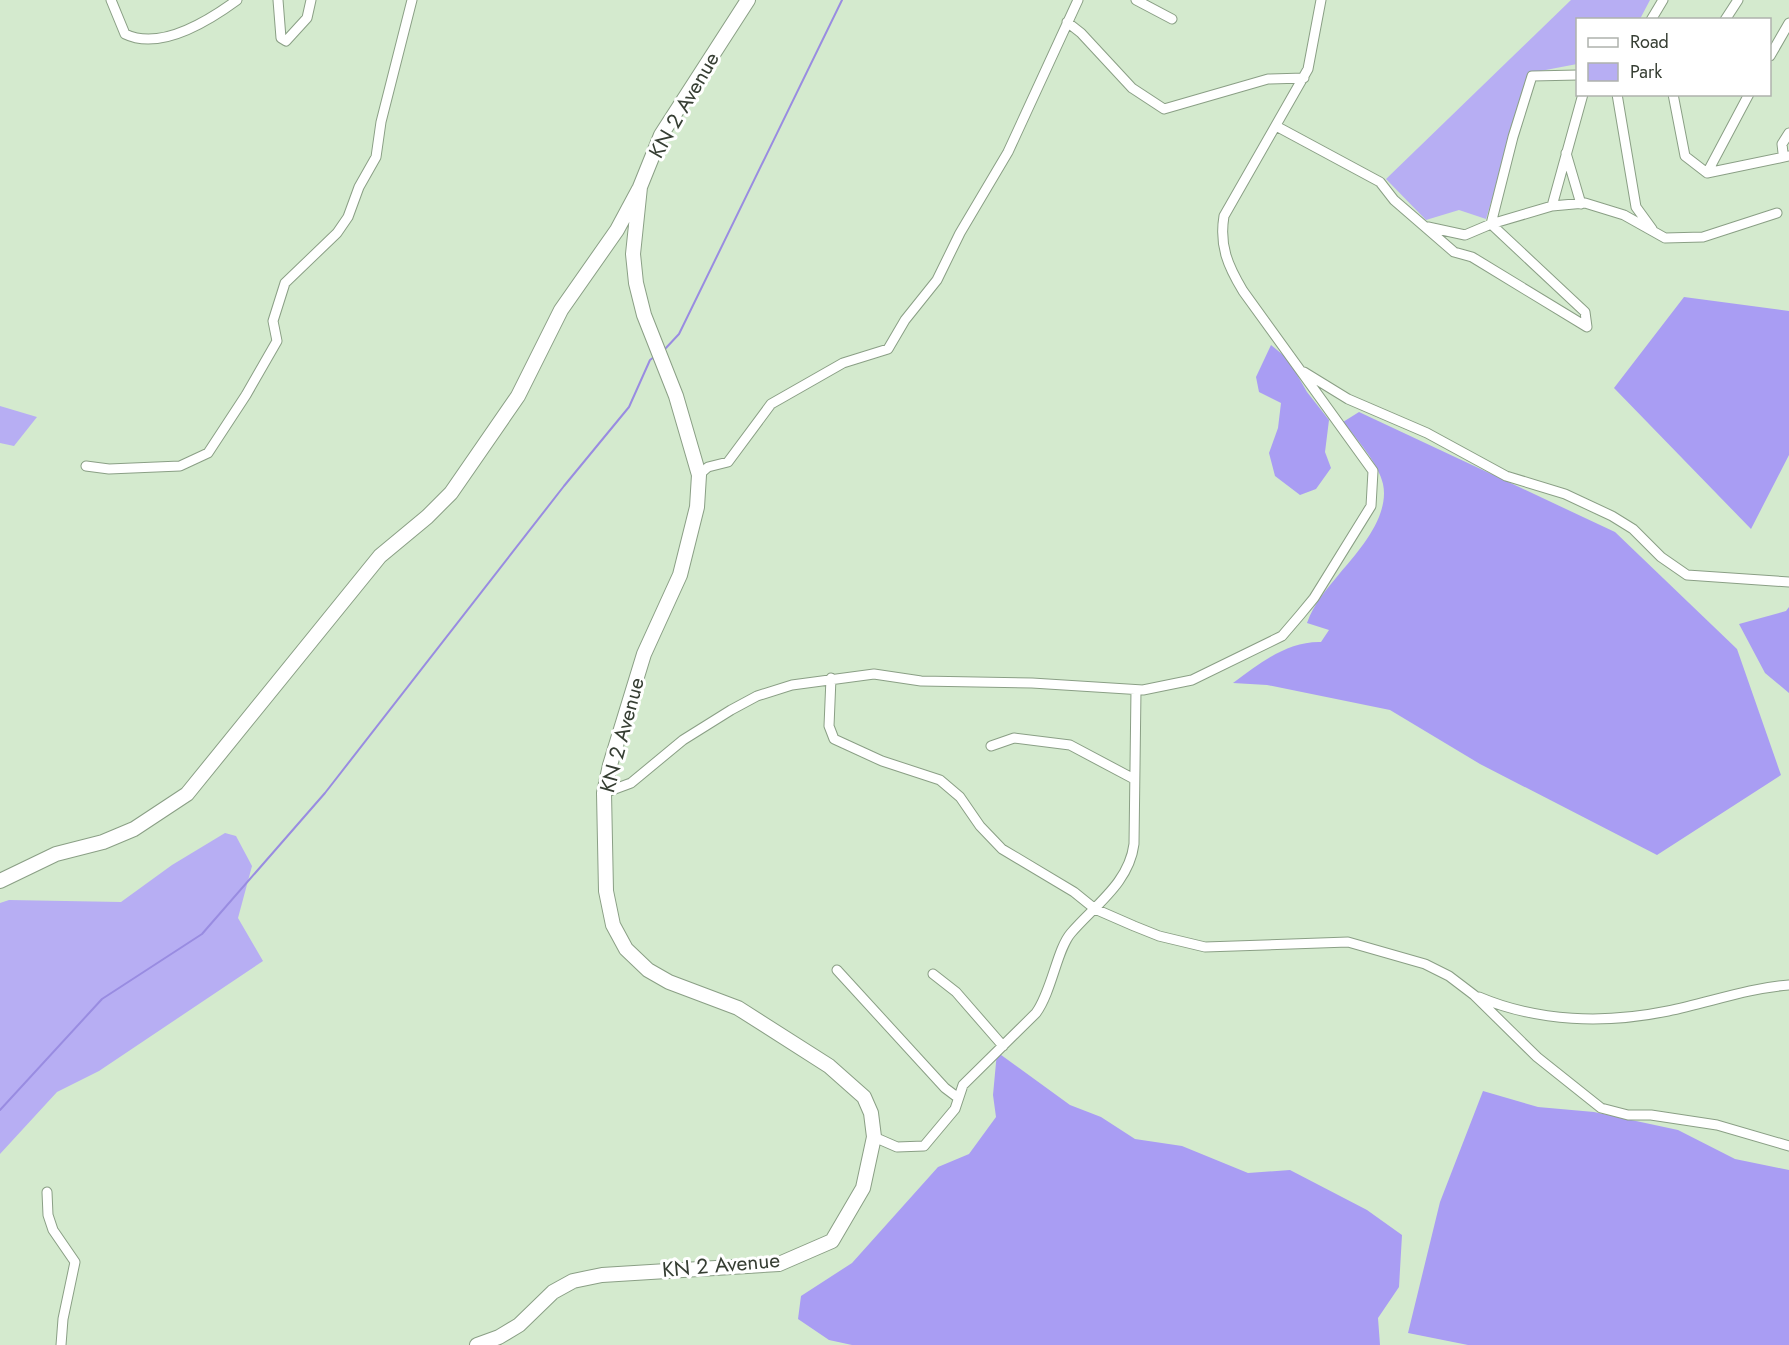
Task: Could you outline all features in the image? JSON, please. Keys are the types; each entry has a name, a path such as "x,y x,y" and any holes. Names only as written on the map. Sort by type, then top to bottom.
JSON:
{"main road":[{"name":"KN 2 Avenue","path":"477,1345 499,1337 519,1325 553,1292 573,1281 602,1275 779,1264 832,1241 863,1188 874,1137 872,1113 864,1097 836,1071 738,1008 662,978 648,970 626,949 614,925 606,891 604,793 616,740 644,654 680,575 697,507 699,475 676,396 644,315 636,283 633,254 640,187 661,135 748,0"},
{"path":"0,881 56,854 104,842 134,829 187,794 380,556 428,517 451,493 518,396 561,310 616,230 640,187"}],"street":[{"path":"111,0 125,34 138,40 161,39 199,22 237,0"},
{"path":"278,0 281,38 286,41 307,18 311,0"},
{"path":"86,466 109,469 180,466 208,453 277,342 273,321 285,283 337,233 348,217 359,187 376,157 381,122 412,0"},
{"path":"699,475 708,467 728,462 771,404 843,363 888,349 892,345 905,320 937,280 960,232 1008,152 1078,0"},
{"path":"1136,0 1172,19"},
{"path":"604,793 631,783 683,740 757,696 792,685 874,674 921,681 1032,683 1136,690 1192,680 1282,636 1314,598 1371,506 1374,485 1372,466 1300,370 1230,270 1221,234 1224,216 1304,78 1316,40 1321,0"},
{"path":"1658,15 1663,0"},
{"path":"1726,18 1738,0"},
{"path":"1067,22 1082,33 1131,88 1164,109 1268,79 1304,78"},
{"path":"1771,54 1789,23"},
{"path":"1491,224 1513,137 1532,76 1576,75"},
{"path":"1552,206 1582,96"},
{"path":"1617,96 1636,207 1653,232"},
{"path":"1675,96 1685,156 1707,173"},
{"path":"1707,173 1748,96"},
{"path":"1276,126 1380,182 1394,200 1454,252 1473,257 1587,327 1586,312 1491,224"},
{"path":"1707,173 1786,154 1782,144 1789,133"},
{"path":"1566,153 1581,204"},
{"path":"1426,226 1465,235 1491,224 1552,206 1581,204 1624,215 1665,238 1703,237 1777,213"},
{"path":"1300,370 1348,399 1427,433 1506,476 1565,494 1612,516 1633,529 1661,557 1687,575 1789,582"},
{"path":"831,678 829,726 834,739 882,761 940,780 960,797 980,826 1002,849 1074,892 1095,909 1159,936 1205,947 1348,942 1376,948 1425,964 1449,976 1474,995 1537,1057 1601,1108 1628,1115 1651,1115 1717,1125 1789,1146"},
{"path":"874,1137 897,1147 924,1146 945,1124 955,1109 957,1097 963,1085 1044,1002 1067,939 1117,882 1132,859 1136,690"},
{"path":"991,746 1014,738 1070,745 1134,779"},
{"path":"837,970 945,1088 957,1097"},
{"path":"933,975 956,992 1003,1046"},
{"path":"1474,995 1506,1009 1579,1020 1617,1020 1789,986"},
{"path":"47,1192 48,1215 53,1230 75,1262 60,1345"}],"green space":[{"path":"1571,0 1650,0 1641,18 1576,18 1576,64 1530,73 1486,219 1459,210 1426,220 1386,179"},
{"path":"0,406 37,417 14,446 0,443"},
{"path":"225,833 236,836 252,866 238,918 263,961 99,1071 57,1092 0,1154 0,903 9,900 121,902 172,865"}],"shaded area":[{"path":"1684,297 1789,311 1789,455 1751,529 1614,388"},
{"path":"1271,345 1288,359 1307,392 1329,420 1325,452 1331,468 1316,489 1300,495 1275,476 1269,453 1278,428 1281,403 1259,392 1256,377"},
{"path":"1359,412 1615,532 1737,649 1781,775 1657,855 1480,764 1390,710 1267,685 1233,683 1274,655 1297,645 1321,642 1329,630 1307,623 1321,596 1371,532 1382,508 1384,496 1381,476 1377,468 1343,422"},
{"path":"1789,607 1789,693 1765,673 1739,624 1786,611"},
{"path":"997,1052 1070,1105 1101,1117 1135,1139 1182,1146 1248,1173 1290,1170 1367,1210 1402,1235 1399,1287 1378,1318 1380,1345 852,1345 829,1340 798,1319 801,1296 852,1263 938,1167 969,1154 996,1117 993,1095"},
{"path":"1483,1091 1538,1107 1594,1112 1678,1130 1735,1159 1789,1170 1789,1345 1468,1345 1408,1333 1440,1202"}],"waterway":[{"path":"665,349 679,334 842,0"},
{"path":"0,1110 102,999 202,934 325,793 564,486 629,407 650,360 654,357"}]}
